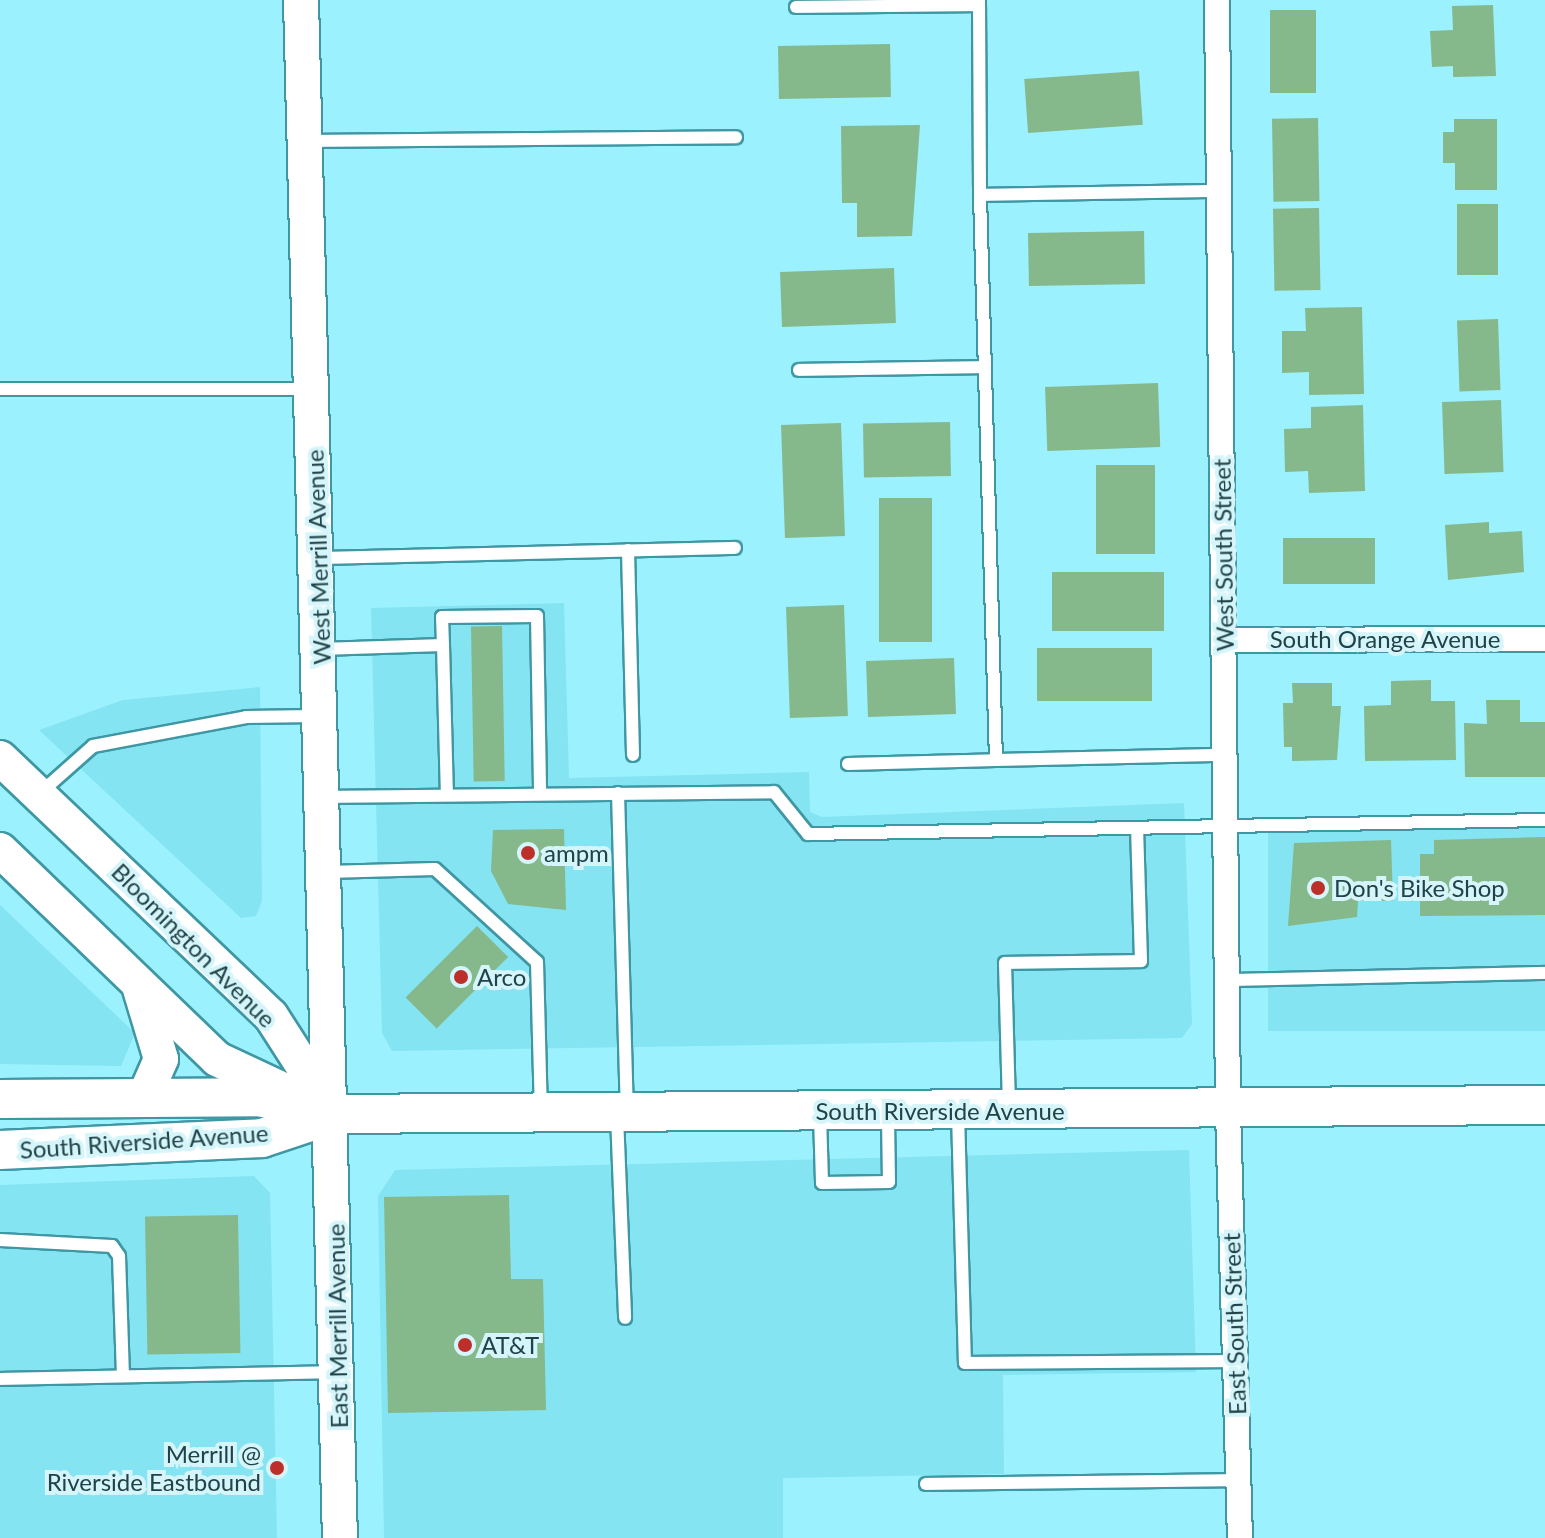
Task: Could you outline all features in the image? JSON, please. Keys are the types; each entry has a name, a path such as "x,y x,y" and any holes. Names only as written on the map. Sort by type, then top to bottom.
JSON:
{"main road":[{"name":"West Merrill Avenue","path":"301,0 334,1114"},
{"name":"Bloomington Avenue","path":"0,758 271,1016 334,1114"},
{"path":"0,850 217,1059 334,1114"},
{"path":"137,982 161,1059 144,1098"},
{"name":"South Riverside Avenue","path":"0,1099 259,1097 334,1114 1228,1110 1545,1105"},
{"name":"South Riverside Avenue","path":"0,1150 262,1138 334,1114"},
{"name":"East Merrill Avenue","path":"334,1114 340,1538"}],"street":[{"name":"West South Street","path":"1217,0 1228,1110"},
{"name":"South Orange Avenue","path":"1224,640 1545,639"},
{"name":"East South Street","path":"1228,1110 1240,1538"}],"lane":[{"path":"796,7 979,3 980,195 996,760"},
{"path":"305,141 736,137"},
{"path":"980,195 1219,191"},
{"path":"799,370 985,367"},
{"path":"0,389 313,389"},
{"path":"318,558 735,548"},
{"path":"628,550 633,755"},
{"path":"447,795 442,617 537,616 540,794"},
{"path":"320,649 443,645"},
{"path":"39,794 93,746 246,717 323,715"},
{"path":"848,764 1225,755"},
{"path":"325,797 774,792 808,834 1545,820"},
{"path":"618,793 625,1318"},
{"path":"1009,1111 1005,963 1141,961 1137,828"},
{"path":"327,872 435,869 537,962 541,1113"},
{"path":"1227,980 1545,973"},
{"path":"958,1111 965,1363 1235,1361"},
{"path":"820,1112 822,1183 889,1182 888,1112"},
{"path":"0,1240 112,1246 119,1256 123,1376"},
{"path":"0,1379 338,1372"},
{"path":"926,1484 1239,1480"}],"shaded area":[{"path":"564,603 569,778 809,772 810,812 822,817 1184,803 1192,1024 1182,1038 392,1051 382,1033 371,608"},
{"path":"260,687 262,901 256,916 241,918 39,730 123,700"},
{"path":"1268,828 1545,828 1545,1031 1268,1031"},
{"path":"0,905 135,1033 121,1066 0,1064"},
{"path":"1189,1150 1196,1372 1003,1375 1004,1474 783,1478 783,1538 384,1538 378,1196 395,1170"},
{"path":"254,1176 270,1193 277,1538 0,1538 0,1185"}],"building":[{"path":"1493,5 1496,76 1453,77 1453,66 1432,67 1430,31 1453,30 1452,6"},
{"path":"1270,10 1316,10 1316,93 1270,93"},
{"path":"890,44 891,97 779,99 778,46"},
{"path":"1139,71 1143,125 1028,133 1024,79"},
{"path":"1318,118 1319,201 1273,202 1272,119"},
{"path":"1454,119 1497,119 1497,190 1455,190 1455,163 1443,163 1443,132 1454,132"},
{"path":"920,125 912,236 857,237 857,203 842,203 841,126"},
{"path":"1457,204 1498,204 1498,275 1457,275"},
{"path":"1319,208 1320,290 1274,291 1273,209"},
{"path":"1144,231 1145,284 1029,286 1028,233"},
{"path":"894,268 896,323 782,327 780,272"},
{"path":"1362,307 1364,394 1309,395 1309,372 1282,373 1282,331 1306,331 1305,308"},
{"path":"1498,319 1500,390 1460,391 1457,320"},
{"path":"1158,383 1160,447 1047,451 1045,387"},
{"path":"1501,400 1504,472 1445,474 1442,402"},
{"path":"1363,405 1365,491 1309,493 1308,471 1285,472 1284,429 1311,428 1311,407"},
{"path":"950,422 951,476 864,478 863,424"},
{"path":"841,423 845,536 785,538 781,425"},
{"path":"1096,465 1155,465 1155,554 1096,554"},
{"path":"879,498 932,498 932,642 879,642"},
{"path":"1489,522 1489,533 1522,531 1524,572 1448,580 1445,525"},
{"path":"1283,538 1375,538 1375,584 1283,584"},
{"path":"1052,572 1164,572 1164,631 1052,631"},
{"path":"844,605 848,716 790,718 786,607"},
{"path":"502,626 505,781 474,782 471,627"},
{"path":"1037,648 1152,648 1152,701 1037,701"},
{"path":"954,658 956,714 868,717 866,661"},
{"path":"1431,680 1431,701 1455,701 1456,760 1365,761 1364,706 1391,705 1391,681"},
{"path":"1292,683 1332,683 1332,706 1341,706 1337,760 1292,761 1292,747 1284,747 1283,703 1293,703"},
{"path":"1486,700 1520,700 1520,722 1545,722 1545,777 1465,777 1464,723 1487,724"},
{"name":"ampm","path":"564,829 566,910 508,904 491,871 493,830"},
{"path":"1545,837 1545,915 1420,916 1420,854 1434,854 1434,840"},
{"path":"1391,840 1393,901 1358,901 1357,917 1288,926 1294,843"},
{"path":"477,926 508,957 437,1029 406,997"},
{"name":"AT&T","path":"509,1195 511,1279 543,1279 546,1410 388,1413 384,1197"},
{"path":"238,1215 240,1353 147,1355 145,1217"}],"place":[{"name":"ampm","path":"528,853"},
{"name":"Don's Bike Shop","path":"1318,888"},
{"name":"Arco","path":"461,977"},
{"name":"AT&T","path":"465,1345"},
{"name":"Merrill @ Riverside Eastbound","path":"277,1468"}]}
